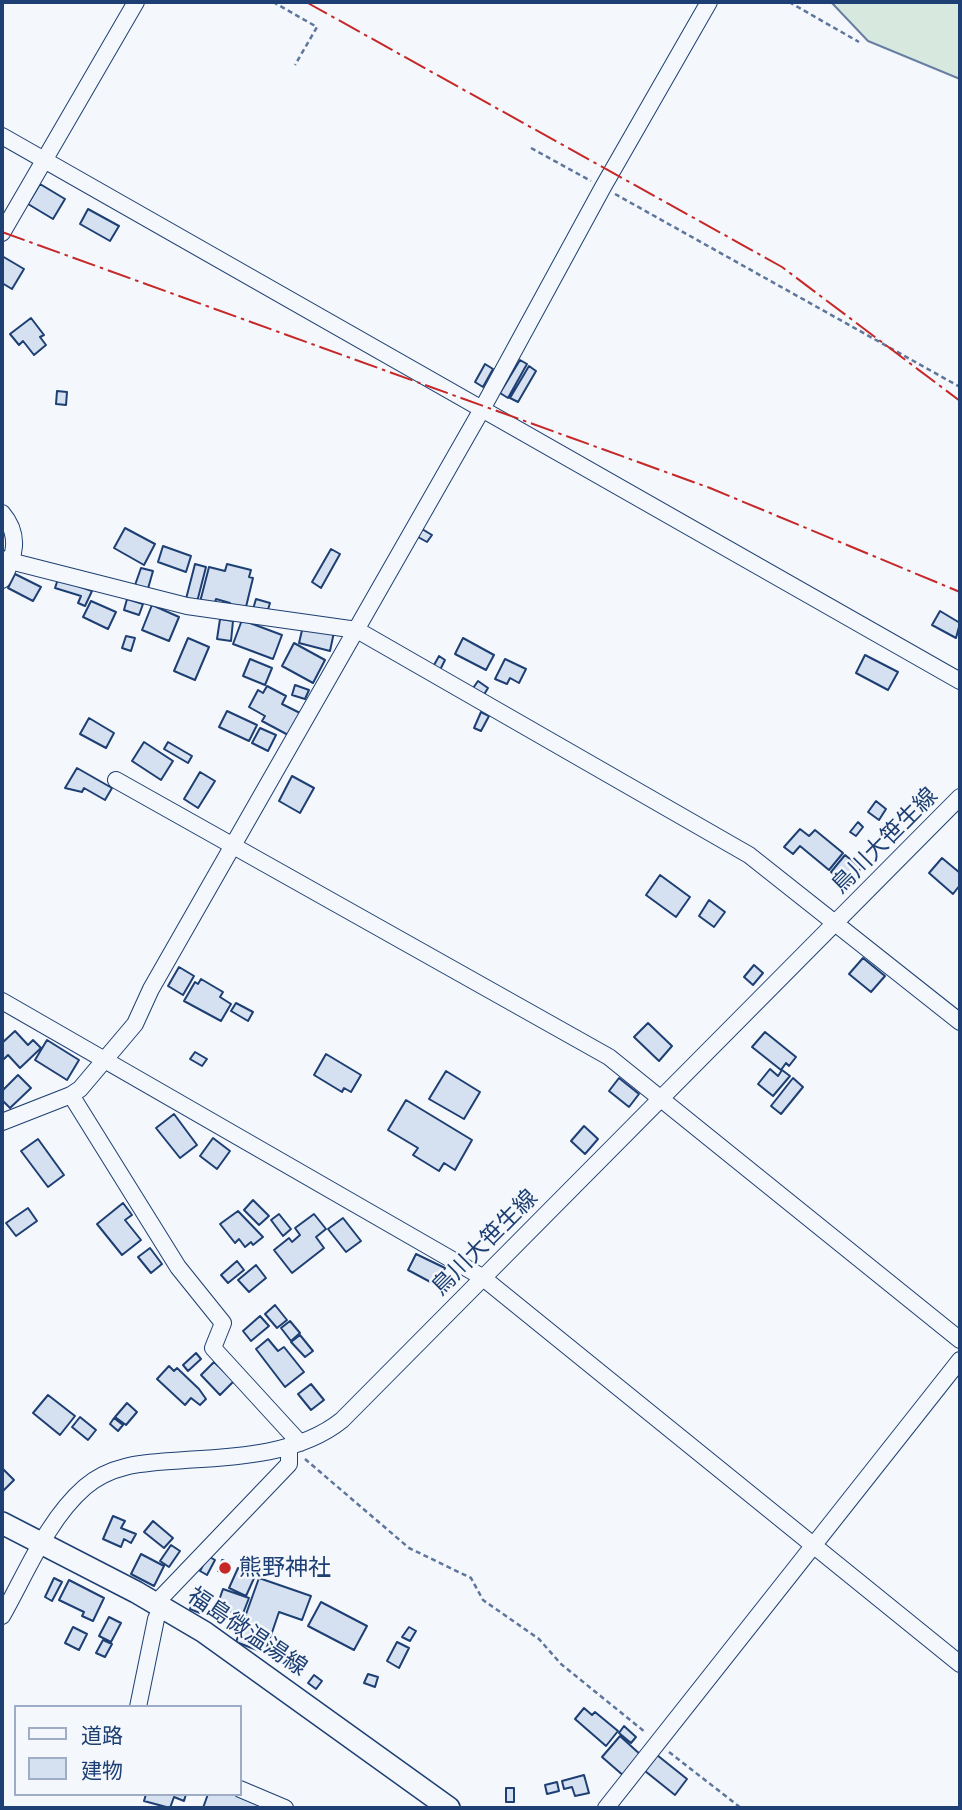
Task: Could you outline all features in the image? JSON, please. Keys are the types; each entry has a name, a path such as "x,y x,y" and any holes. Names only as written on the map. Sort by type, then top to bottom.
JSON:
{"main road":[{"name":"福島微温湯線","path":"2,1523 159,1605 289,1691 449,1808"}],"street":[{"path":"2,233 136,2"},
{"path":"2,1122 71,1095 135,1024 151,989 481,411 603,187 709,2"},
{"path":"2,136 481,411 960,681"},
{"path":"2,513 13,533 2,580"},
{"path":"7,560 187,606 357,630 749,855 960,1023"},
{"path":"116,780 609,1057 660,1101 960,1340"},
{"name":"鳥川大笹生線","path":"2,1616 63,1510 100,1476 125,1466 295,1445 317,1437 342,1420 960,797"},
{"path":"2,1002 106,1058 482,1277 960,1664"},
{"path":"71,1095 178,1267 223,1322 213,1348 295,1445 289,1464 159,1605 138,1705"},
{"path":"606,1808 960,1360"},
{"path":"242,1790 285,1808"}],"path":[{"path":"273,2 317,27 295,65"},
{"path":"789,2 859,42"},
{"path":"531,148 960,387"},
{"path":"295,1445 409,1548 471,1578 483,1601 539,1639 561,1664 741,1808"}],"shaded area":[{"path":"831,2 960,2 960,79 868,41"}],"building":[{"path":"40,184 65,199 53,219 28,204"},
{"path":"88,209 119,226 110,241 80,224"},
{"path":"2,256 24,269 12,289 2,283"},
{"path":"31,318 44,335 40,337 46,345 34,355 23,341 19,345 10,334"},
{"path":"520,360 527,364 508,398 500,393"},
{"path":"485,364 493,369 483,387 475,382"},
{"path":"529,366 536,371 518,402 510,398"},
{"path":"57,391 67,392 66,405 56,404"},
{"path":"125,528 155,544 144,565 114,548"},
{"path":"422,529 432,535 427,542 418,537"},
{"path":"163,546 191,556 186,572 158,562"},
{"path":"331,549 340,554 321,588 312,582"},
{"path":"195,564 206,567 197,602 186,599"},
{"path":"227,564 251,570 249,577 253,578 245,611 229,607 230,603 216,599 214,606 200,602 209,567 225,571"},
{"path":"141,568 153,571 147,592 134,588"},
{"path":"15,574 41,587 33,601 8,588"},
{"path":"58,579 92,591 85,606 78,603 81,596 55,588"},
{"path":"127,599 143,604 139,615 124,610"},
{"path":"256,599 270,603 267,613 253,609"},
{"path":"91,601 116,612 108,629 83,617"},
{"path":"152,605 179,617 169,641 142,630"},
{"path":"940,611 960,623 956,638 932,625"},
{"path":"220,619 233,621 231,641 217,639"},
{"path":"242,620 282,635 273,659 233,644"},
{"path":"303,626 334,632 330,651 299,643"},
{"path":"126,636 135,638 131,651 122,648"},
{"path":"188,638 209,647 195,680 174,671"},
{"path":"463,638 494,655 486,670 455,654"},
{"path":"294,643 325,660 313,683 282,666"},
{"path":"865,655 898,672 888,690 856,673"},
{"path":"439,656 445,660 440,670 433,667"},
{"path":"250,659 272,668 265,685 243,676"},
{"path":"505,659 526,669 519,683 510,678 507,684 495,679"},
{"path":"478,681 488,688 482,698 471,691"},
{"path":"295,685 309,690 305,699 292,695"},
{"path":"267,686 286,696 282,704 302,714 290,736 262,721 265,716 249,707 258,690 263,693"},
{"path":"227,711 257,725 249,741 219,727"},
{"path":"481,712 489,716 481,731 474,728"},
{"path":"89,718 114,733 106,748 80,734"},
{"path":"260,728 276,735 268,751 252,743"},
{"path":"144,742 173,761 161,780 132,761"},
{"path":"168,742 192,756 188,763 164,749"},
{"path":"77,768 112,788 105,800 84,788 82,792 65,788"},
{"path":"200,772 215,781 198,808 184,799"},
{"path":"292,776 314,788 300,813 279,801"},
{"path":"876,801 886,809 879,820 868,812"},
{"path":"858,822 863,827 856,836 850,832"},
{"path":"800,829 809,836 815,830 843,853 829,870 800,846 793,854 784,847"},
{"path":"845,855 861,868 847,885 831,872"},
{"path":"942,858 960,873 960,885 953,894 929,873"},
{"path":"660,875 690,897 676,917 646,895"},
{"path":"709,900 725,912 714,927 699,916"},
{"path":"863,958 885,976 871,992 849,974"},
{"path":"754,965 763,973 753,985 744,977"},
{"path":"179,967 194,976 183,995 168,986"},
{"path":"201,979 223,992 220,997 231,1004 221,1021 184,1001 195,982 198,984"},
{"path":"236,1003 253,1012 248,1021 231,1011"},
{"path":"648,1023 672,1046 659,1061 634,1037"},
{"path":"15,1031 28,1045 33,1040 41,1048 20,1068 8,1055 4,1059 2,1057 2,1043"},
{"path":"765,1032 796,1057 789,1066 786,1063 781,1070 752,1047"},
{"path":"47,1040 79,1060 67,1080 35,1060"},
{"path":"195,1052 207,1059 202,1066 190,1059"},
{"path":"326,1054 361,1075 351,1092 344,1088 342,1092 314,1075"},
{"path":"770,1069 778,1076 782,1070 790,1076 773,1096 758,1084"},
{"path":"446,1071 480,1092 464,1119 429,1099"},
{"path":"18,1075 31,1088 10,1108 2,1100 2,1091"},
{"path":"619,1078 639,1094 629,1107 609,1091"},
{"path":"793,1078 803,1087 781,1114 771,1106"},
{"path":"406,1100 472,1140 455,1170 444,1163 439,1171 413,1155 418,1148 388,1130"},
{"path":"174,1114 197,1145 180,1158 156,1128"},
{"path":"584,1126 598,1139 585,1154 571,1141"},
{"path":"213,1138 230,1151 217,1169 200,1156"},
{"path":"38,1139 64,1175 48,1187 21,1151"},
{"path":"253,1200 269,1216 259,1225 244,1210"},
{"path":"123,1203 132,1215 125,1220 141,1240 122,1255 97,1224"},
{"path":"28,1208 37,1221 16,1236 6,1223"},
{"path":"238,1211 263,1237 253,1245 251,1242 245,1247 239,1239 235,1243 220,1224"},
{"path":"279,1214 291,1229 283,1236 271,1220"},
{"path":"314,1214 326,1229 316,1237 324,1248 292,1273 274,1250 289,1238 292,1242 300,1235 295,1228"},
{"path":"343,1218 361,1241 346,1252 328,1229"},
{"path":"150,1248 162,1264 151,1273 138,1257"},
{"path":"416,1254 445,1268 436,1285 408,1270"},
{"path":"237,1261 244,1270 228,1283 221,1275"},
{"path":"256,1265 266,1278 249,1292 238,1280"},
{"path":"275,1305 287,1320 277,1328 265,1314"},
{"path":"260,1316 269,1326 251,1341 243,1331"},
{"path":"290,1321 300,1333 291,1341 281,1328"},
{"path":"300,1335 313,1351 305,1357 291,1342"},
{"path":"268,1339 278,1351 284,1347 304,1372 285,1387 256,1349"},
{"path":"196,1353 201,1359 188,1371 183,1365"},
{"path":"214,1362 234,1381 220,1395 201,1375"},
{"path":"169,1366 174,1371 177,1368 199,1389 206,1399 200,1405 191,1398 185,1405 157,1379"},
{"path":"311,1384 324,1400 311,1410 298,1394"},
{"path":"48,1395 75,1416 60,1435 33,1413"},
{"path":"127,1403 137,1412 126,1425 115,1417"},
{"path":"80,1417 96,1430 88,1440 72,1427"},
{"path":"114,1418 123,1425 118,1431 110,1424"},
{"path":"2,1468 14,1480 2,1492"},
{"path":"113,1516 125,1521 121,1528 136,1534 131,1543 124,1539 121,1547 103,1539"},
{"path":"153,1521 173,1538 164,1548 144,1532"},
{"path":"171,1545 180,1551 169,1567 160,1561"},
{"path":"141,1554 164,1566 154,1586 131,1574"},
{"path":"208,1556 215,1560 207,1575 200,1571"},
{"path":"222,1560 230,1563 226,1574 218,1571"},
{"path":"238,1568 255,1576 246,1596 229,1588"},
{"path":"54,1578 62,1582 52,1601 45,1597"},
{"path":"259,1578 311,1596 302,1620 279,1612 265,1653 236,1642"},
{"path":"69,1580 104,1598 93,1621 82,1616 84,1612 59,1600"},
{"path":"223,1589 249,1598 242,1616 217,1606"},
{"path":"195,1596 205,1600 200,1613 190,1609"},
{"path":"321,1602 367,1626 354,1650 308,1626"},
{"path":"109,1617 121,1623 111,1642 99,1636"},
{"path":"73,1627 87,1634 79,1650 65,1643"},
{"path":"409,1627 416,1631 410,1641 402,1637"},
{"path":"103,1640 112,1644 105,1657 96,1653"},
{"path":"397,1642 409,1648 399,1668 387,1661"},
{"path":"368,1674 378,1677 375,1687 364,1683"},
{"path":"314,1675 322,1681 316,1689 308,1683"},
{"path":"584,1708 592,1715 595,1712 618,1731 606,1746 575,1719"},
{"path":"624,1726 636,1737 631,1743 619,1733"},
{"path":"620,1736 642,1756 625,1777 602,1757"},
{"path":"657,1755 687,1779 675,1795 645,1771"},
{"path":"584,1775 589,1793 575,1796 572,1787 564,1789 562,1781"},
{"path":"557,1782 559,1791 547,1794 545,1785"},
{"path":"506,1788 514,1788 514,1802 506,1802"},
{"path":"145,1796 185,1796 184,1801 174,1797 170,1808 144,1801"},
{"path":"207,1796 240,1796 266,1808 203,1808"}],"power":[{"path":"306,2 782,267 960,401"},
{"path":"2,232 710,488 960,592"}],"place":[{"name":"熊野神社","path":"225,1568"}]}
